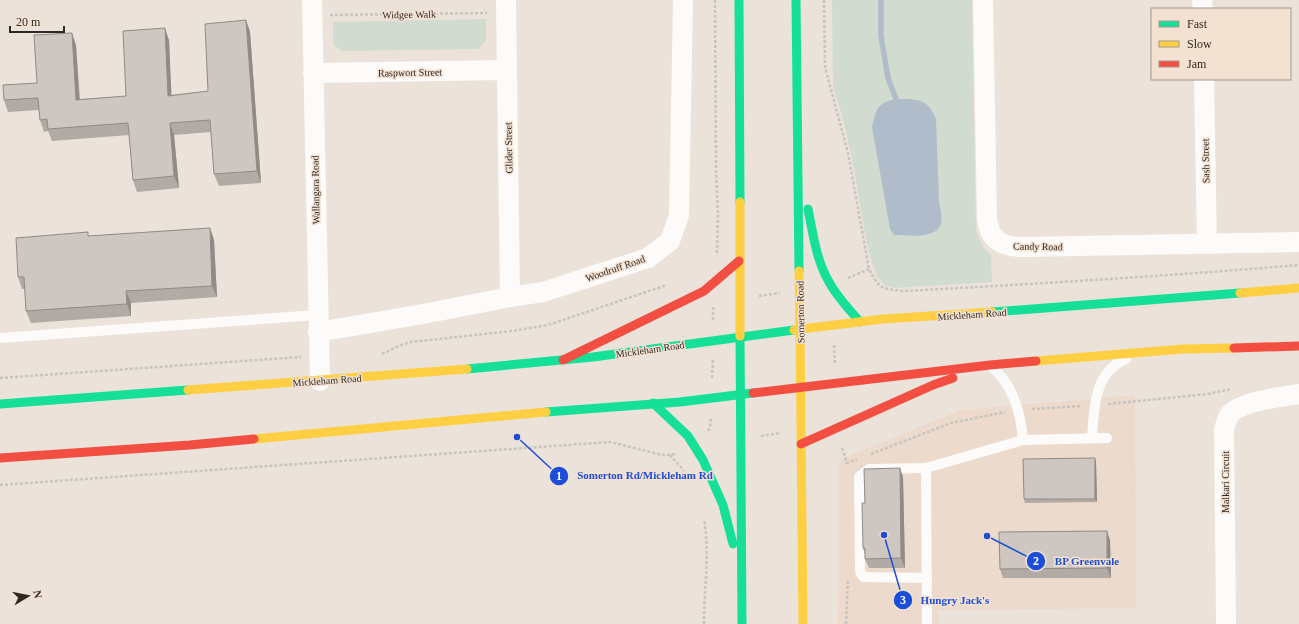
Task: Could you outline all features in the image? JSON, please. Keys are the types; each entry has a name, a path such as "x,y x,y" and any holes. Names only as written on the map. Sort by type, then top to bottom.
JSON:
{"main road":[{"path":"738,0 742,624"},
{"name":"Somerton Road","path":"796,0 803,624"},
{"path":"798,171 819,257 827,279 838,296 860,322"},
{"path":"562,360 704,290 739,262"},
{"name":"Mickleham Road","path":"0,404 320,381 562,360 740,336 860,322 1299,288"},
{"path":"0,458 190,445 515,414 680,402 990,365 1228,347 1299,346"},
{"path":"801,444 933,384 990,365"},
{"path":"653,404 688,436 703,460 723,504 742,582"}],"street":[{"name":"Woodruff Road","path":"318,323 423,314 543,292 648,258 670,241 679,215 683,0"},
{"name":"Candy Road","path":"983,0 987,218 988,227 995,239 1001,243 1015,247 1299,242"},
{"name":"Glider Street","path":"506,6 510,297"},
{"name":"Wallangara Road","path":"312,8 320,381"},
{"name":"Raspwort Street","path":"313,73 507,70"},
{"name":"Sash Street","path":"1204,80 1206,244"},
{"name":"Malkari Circuit","path":"1226,624 1224,429 1229,416 1238,407 1251,403 1299,394"}],"lane":[{"path":"0,338 318,323"},
{"path":"1092,438 1096,395 1109,370 1124,359 1148,352"},
{"path":"990,365 1000,374 1008,386 1018,410 1023,440"},
{"path":"927,578 863,577 860,571 859,478 869,469 926,468 1023,440 1107,438"},
{"path":"926,468 927,624"}],"path":[{"path":"715,0 716,170 718,214 718,251 716,256"},
{"name":"Widgee Walk","path":"312,8 506,6"},
{"path":"378,356 411,342 512,331 548,325 668,285"},
{"path":"740,299 800,291"},
{"path":"0,378 319,356"},
{"path":"740,439 801,431"},
{"path":"670,455 686,472"},
{"path":"703,513 707,536 707,572 704,624"}],"shaded area":[{"path":"832,0 972,0 976,231 983,247 991,256 992,282 894,288 885,285 877,277 867,244 851,154 842,115 833,87"},
{"path":"486,19 486,41 478,49 341,51 333,44 333,22"},
{"path":"1135,395 1136,608 939,610 938,624 838,624 839,470 841,459 961,410"}],"water":[{"path":"896,99 910,99 925,103 933,112 936,119 939,202 942,221 938,229 927,235 894,235 890,229 872,127 878,108 885,103"}],"building":[{"path":"246,20 257,171 214,174 210,120 170,123 174,176 133,180 128,123 48,129 47,119 40,120 38,98 4,100 3,85 37,83 34,35 72,33 76,100 126,96 123,31 165,28 168,96 208,91 205,24"},
{"path":"210,228 212,286 126,291 127,304 26,311 24,277 18,277 16,238 88,232 88,236"},
{"path":"1095,458 1095,499 1024,499 1023,459"},
{"path":"900,468 901,558 865,559 865,548 863,548 862,503 865,503 864,469"},
{"path":"1107,531 1107,568 1000,569 999,532"}],"waterway":[{"path":"881,0 881,36 888,78 896,99"}],"traffic: fast":[{"path":"739,0 740,202"},
{"path":"796,0 799,271"},
{"path":"808,209 815,246 824,272 831,286 860,322"},
{"path":"992,312 1240,293"},
{"path":"467,369 593,357 794,330"},
{"path":"740,336 742,624"},
{"path":"0,404 188,390"},
{"path":"546,412 680,402 753,393"},
{"path":"653,403 688,436 703,460 723,505 733,544"}],"traffic: slow":[{"path":"740,202 740,336"},
{"path":"799,271 800,329"},
{"path":"1240,293 1299,288"},
{"path":"794,330 883,319 992,312"},
{"path":"800,329 803,624"},
{"path":"1036,361 1183,349 1234,348"},
{"path":"188,390 467,369"},
{"path":"254,439 546,412"}],"traffic: jam":[{"path":"563,360 704,291 739,261"},
{"path":"1234,348 1299,346"},
{"path":"753,393 1036,361"},
{"path":"801,444 933,385 953,378"},
{"path":"0,458 190,445 254,439"}],"place":[{"name":"Somerton Rd/Mickleham Rd","path":"517,437"},
{"name":"Hungry Jack's","path":"884,535"},
{"name":"BP Greenvale","path":"987,536"}]}
